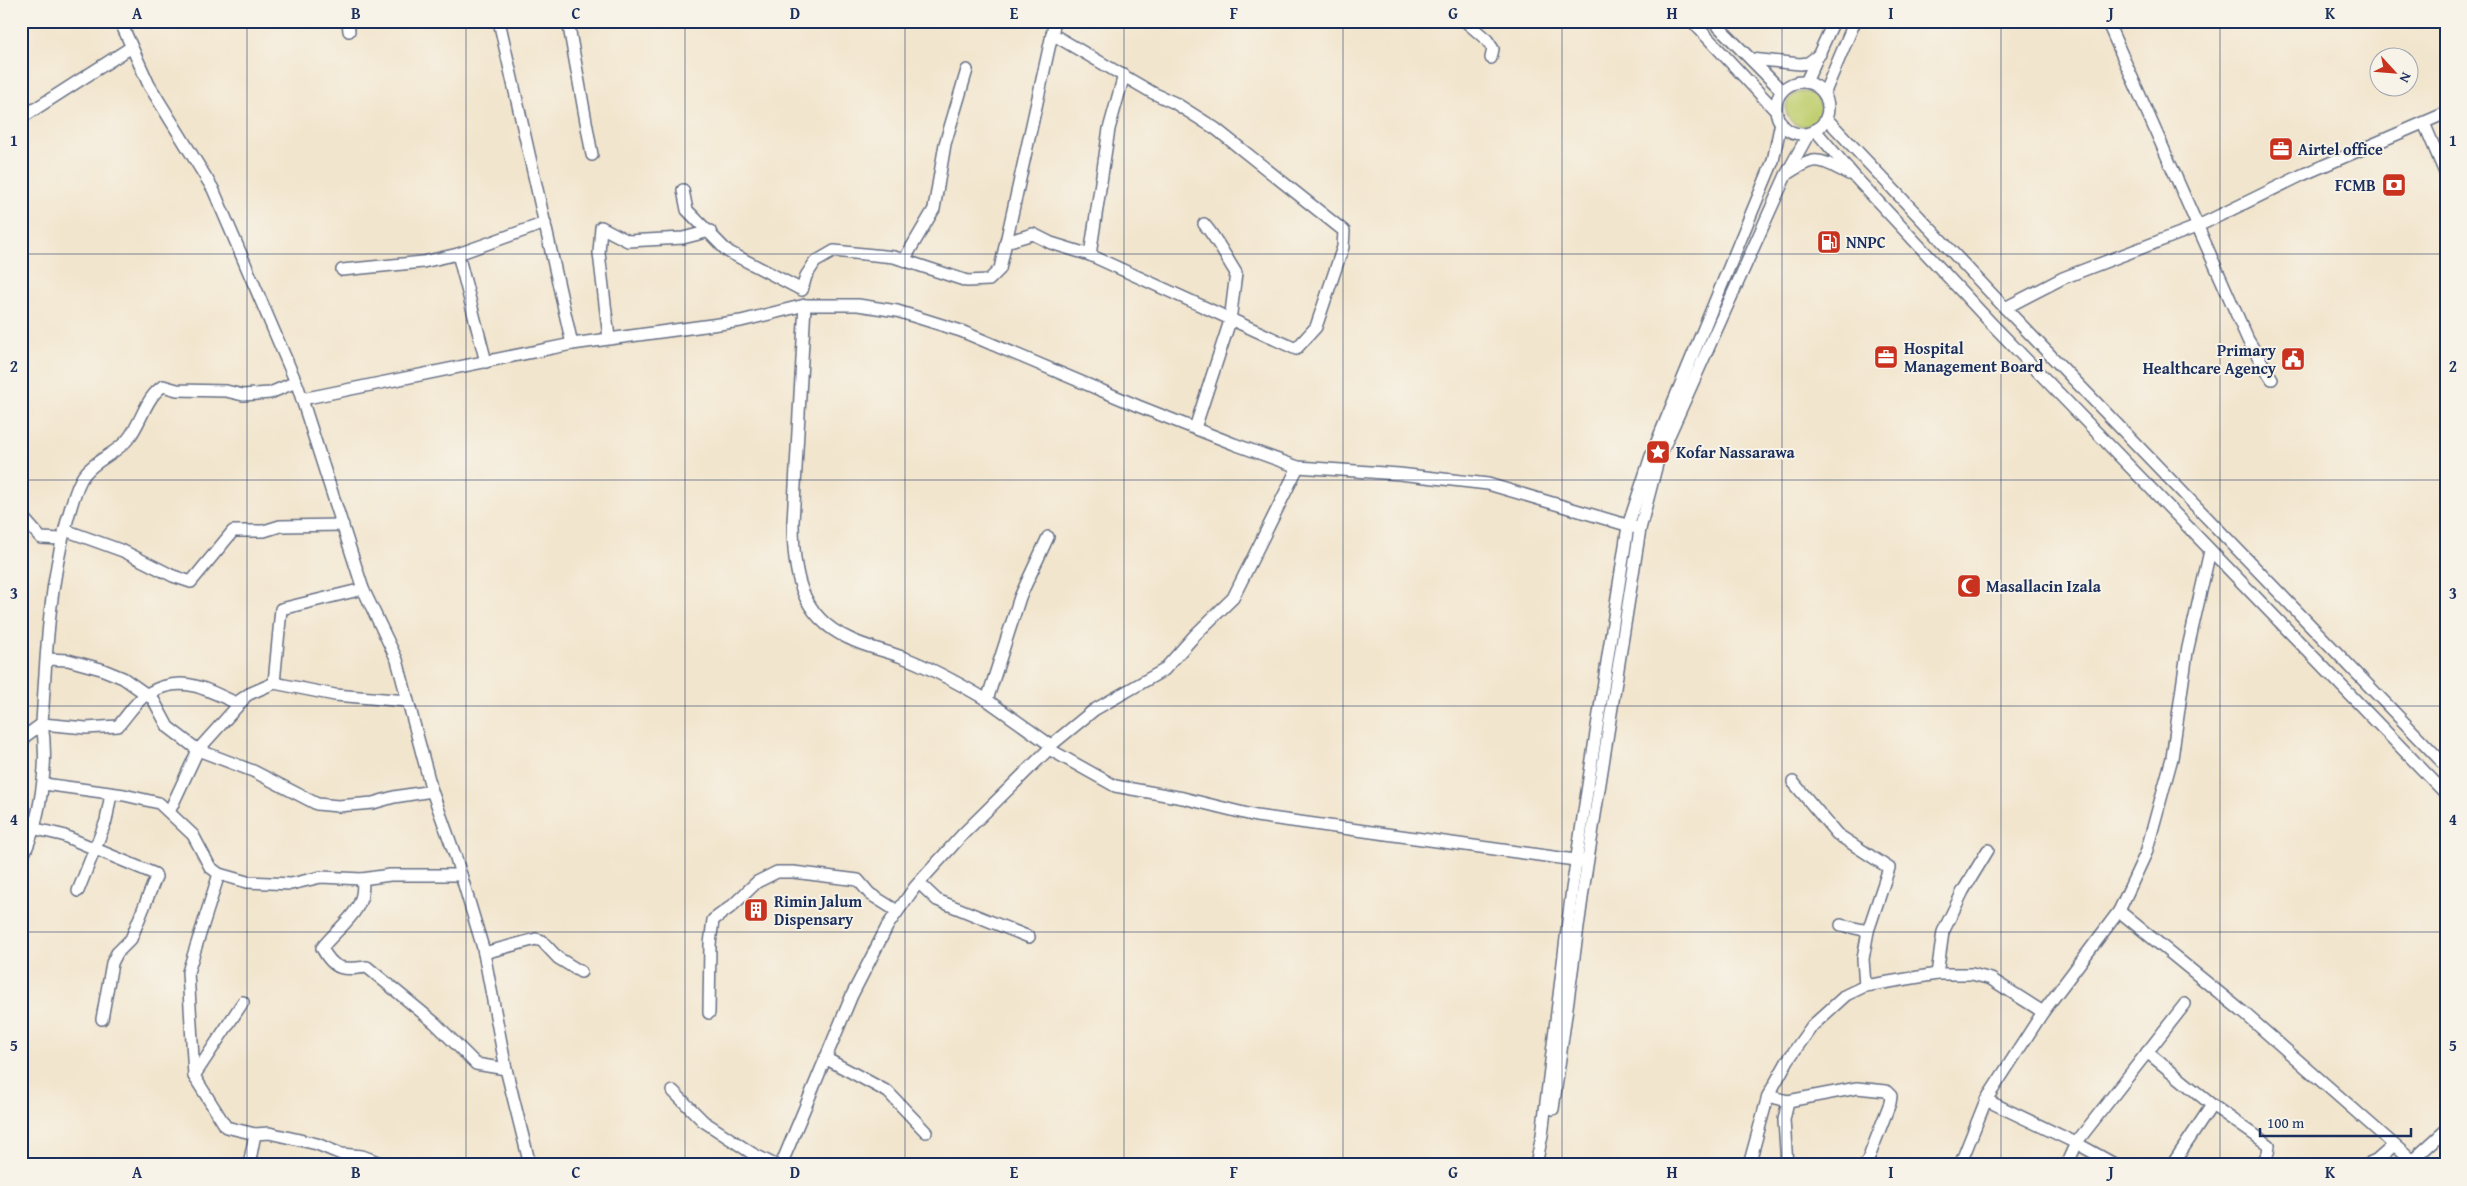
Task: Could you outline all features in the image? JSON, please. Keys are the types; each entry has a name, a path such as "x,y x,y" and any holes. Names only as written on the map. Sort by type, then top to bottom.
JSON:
{"street":[{"path":"120,21 130,48 149,85 213,189 296,382 363,589 397,660 432,792 461,875 484,953 506,1070 530,1165"},
{"path":"499,21 572,344"},
{"path":"568,21 592,155"},
{"path":"683,190 687,210 710,231 727,251 753,262 802,290 806,276 815,262 834,251 904,260 968,281 988,280 1000,269 1055,21"},
{"path":"1465,21 1487,40 1494,49 1491,58"},
{"path":"1536,1165 1542,1136 1582,861 1628,526 1651,456 1773,161 1780,122 1776,111 1692,21"},
{"path":"1713,21 1782,91"},
{"path":"1806,82 1834,21"},
{"path":"1824,94 1855,21"},
{"path":"2107,21 2196,227 2248,340 2272,379"},
{"path":"1006,242 1033,234 1051,243 1090,255 1230,321 1296,349 1316,327 1343,247 1344,231 1216,129 1052,34"},
{"path":"21,118 130,48"},
{"path":"1751,59 1800,64 1808,62 1820,54"},
{"path":"904,260 934,209 946,144 967,70"},
{"path":"1090,255 1109,129 1124,75"},
{"path":"1543,1165 1582,861 1640,529 1658,460 1786,175 1812,132 1826,118 1828,106 1824,94 1819,89 1806,82 1798,82 1782,91 1778,97 1776,111"},
{"path":"2005,308 2063,278 2196,227 2302,175 2446,113"},
{"path":"1826,118 2005,308 2446,766"},
{"path":"1780,122 1793,132 1812,132 1990,322 2446,794"},
{"path":"2424,122 2446,175"},
{"path":"1786,175 1807,161 1818,160 1856,178"},
{"path":"342,270 423,262 458,254 545,223"},
{"path":"1195,428 1230,321 1236,273 1220,248 1216,237 1204,224"},
{"path":"608,338 599,253 601,226 628,241 683,238 710,231"},
{"path":"458,254 486,362"},
{"path":"302,399 572,344 741,321 805,305 858,305 923,318 961,331 1195,428 1298,467 1399,474 1488,484 1640,529"},
{"path":"805,305 792,522 793,557 805,598 819,618 847,638 931,669 987,700 1050,748 1115,786 1183,798 1256,816 1582,861"},
{"path":"21,860 44,784 45,743 42,724 50,604 64,534 83,476 94,465 127,440 140,421 152,393 163,386 177,390 226,391 243,395 270,393 296,382"},
{"path":"781,1165 824,1058 852,995 897,911 919,883 963,834 1050,748 1094,710 1164,670 1196,634 1233,598 1298,467"},
{"path":"21,515 42,538 64,534 123,551 173,576 191,582 233,531 264,531 280,526 342,525"},
{"path":"987,700 1020,597 1048,537"},
{"path":"1960,1165 1986,1100 2043,1012 2119,911 2146,854 2172,758 2187,652 2210,551"},
{"path":"274,683 281,609 363,589"},
{"path":"47,659 68,660 101,669 123,678 153,699 168,727 198,750 253,771 317,804 338,806 373,803 394,797 432,792"},
{"path":"21,749 23,737 42,724 86,728 118,726 147,695 178,682 203,688 236,703 249,694 274,683 335,695 407,701"},
{"path":"170,810 198,750 249,694"},
{"path":"1793,782 1837,834 1889,868 1868,931 1862,959 1865,986"},
{"path":"44,784 159,803 170,810 193,835 210,867 219,874 247,882 290,884 321,877 362,879 390,876 461,875"},
{"path":"78,891 106,821 111,794"},
{"path":"32,828 62,835 155,874 156,877 131,939 117,953 112,962 102,1019"},
{"path":"1937,974 1943,932 1963,891 1988,850"},
{"path":"708,1013 710,944 713,920 732,906 757,882 777,872 793,872 858,880 870,894 897,911"},
{"path":"219,874 188,972 194,1076 226,1127 255,1134 269,1133 317,1144 341,1154 362,1156 386,1165"},
{"path":"362,879 364,891 361,903 322,948 328,961 344,970 367,967 435,1023 476,1064 506,1070"},
{"path":"919,883 937,900 1030,937"},
{"path":"2119,911 2244,1013 2393,1146 2415,1163 2446,1130"},
{"path":"1841,925 1868,931"},
{"path":"484,953 536,939 542,941 558,958 581,972"},
{"path":"1749,1165 1768,1096 1788,1060 1812,1026 1846,995 1865,986 1937,974 1972,974 1991,978 2043,1012"},
{"path":"194,1076 243,1002"},
{"path":"2066,1165 2076,1143 2185,1004"},
{"path":"2147,1052 2212,1105 2269,1145 2268,1153 2261,1165"},
{"path":"824,1058 888,1092 926,1132"},
{"path":"1768,1096 1788,1101 1857,1088 1886,1091 1891,1096 1890,1103 1866,1165"},
{"path":"673,1090 703,1121 753,1154 775,1165"},
{"path":"1986,1100 2076,1143 2116,1165"},
{"path":"1786,1165 1784,1120 1788,1101"},
{"path":"2172,1165 2212,1105"},
{"path":"249,1165 255,1134"},
{"path":"2367,1165 2376,1161 2393,1146"}],"green space":[{"path":"1803,92 1810,93 1815,97 1819,102 1819,116 1815,121 1810,125 1803,126 1796,125 1791,121 1787,116 1786,109 1787,102 1791,97 1796,93"}],"place":[{"name":"Airtel office","path":"2281,149"},
{"name":"FCMB","path":"2394,185"},
{"name":"NNPC","path":"1829,242"},
{"name":"Hospital Management Board","path":"1886,357"},
{"name":"Primary Healthcare Agency","path":"2293,359"},
{"name":"Kofar Nassarawa","path":"1658,452"},
{"name":"Masallacin Izala","path":"1969,586"},
{"name":"Rimin Jalum Dispensary","path":"756,910"}]}
